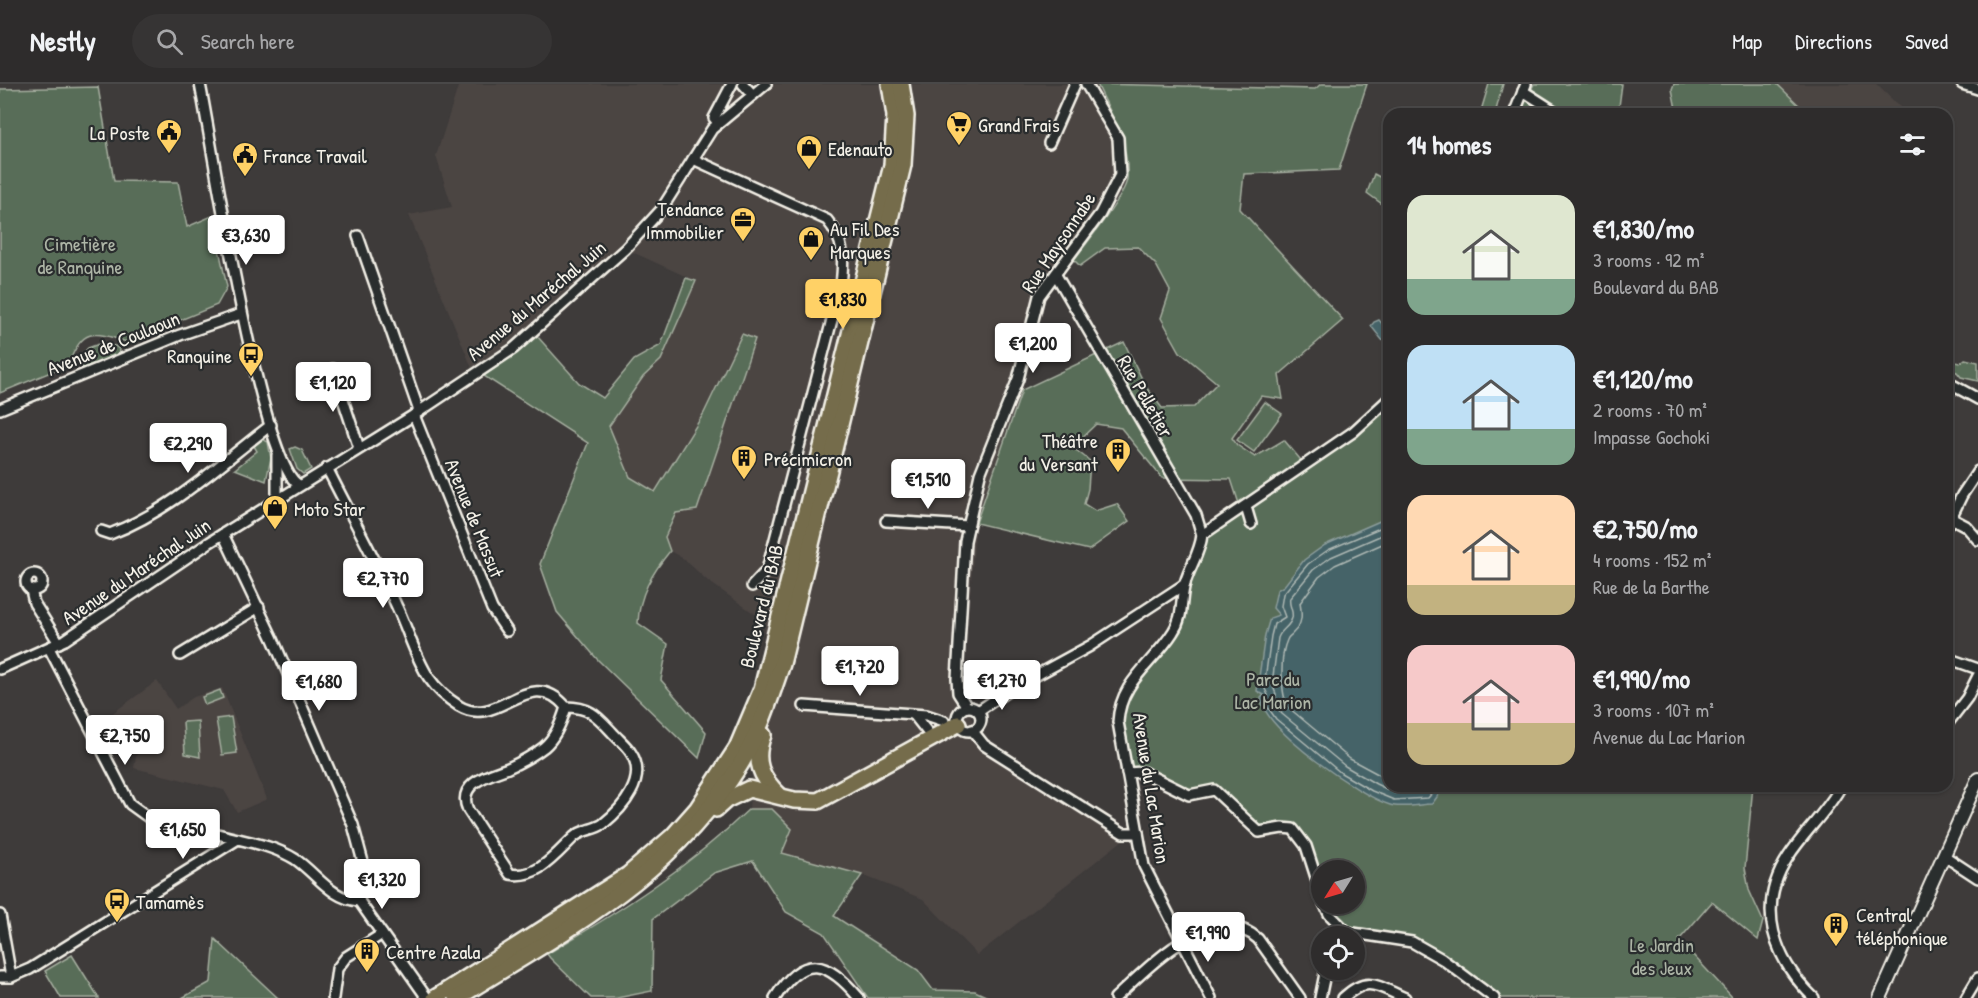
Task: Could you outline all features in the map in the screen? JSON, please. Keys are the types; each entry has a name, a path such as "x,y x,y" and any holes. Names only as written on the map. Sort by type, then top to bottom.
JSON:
{"main road":[{"name":"Boulevard du BAB","path":"435,998 628,875 673,836 696,809 737,748 762,689 892,165 895,116 890,84"},
{"name":"Boulevard du BAB","path":"458,998 637,882 676,848 706,815 753,741 782,664 903,165 906,116 901,84"},
{"path":"780,796 768,784 757,759 772,715 782,664"},
{"path":"706,815 726,800 749,789 794,800 818,801 948,727"}],"street":[{"path":"200,84 241,314 278,452 292,481 299,485"},
{"name":"Avenue du Maréchal Juin","path":"718,123 714,118 732,84"},
{"path":"743,84 753,95"},
{"name":"Avenue du Maréchal Juin","path":"0,669 59,643 277,499 417,413 513,348 625,249 661,210 718,123 766,84"},
{"path":"1049,143 1075,84"},
{"name":"Rue Maysonnabe","path":"948,727 958,693 968,526 987,453 1018,379 1039,296 1049,279 1056,275 1100,214 1120,175 1118,138 1086,84"},
{"path":"1962,84 1978,89"},
{"path":"1516,108 1524,88 1551,108"},
{"path":"693,159 827,220 838,234 845,257 841,285 767,570 752,586"},
{"name":"Avenue de Massut","path":"358,236 417,413 492,609 507,631"},
{"name":"Rue Pelletier","path":"1056,275 1196,515 1202,535"},
{"name":"Avenue de Coulaoun","path":"0,409 180,335 241,314"},
{"path":"333,369 359,448"},
{"path":"1953,385 1978,399"},
{"path":"1202,535 1353,432 1383,404"},
{"path":"101,531 110,534 149,515 207,477 271,425"},
{"path":"277,499 278,452"},
{"path":"327,468 397,605 430,680 460,706 475,712 486,711 536,691 548,692 557,696 567,707 582,707 593,711 631,753 635,763 635,780 630,798 603,824 582,831 561,853 528,875 510,874 468,810 464,801 465,793 469,787 496,769 507,768 543,748 552,740 567,707"},
{"path":"1953,511 1978,471"},
{"path":"1246,507 1251,524"},
{"path":"886,521 968,526"},
{"path":"1953,521 1966,526 1978,540"},
{"path":"223,534 259,607 361,848 363,882 360,901 427,998"},
{"name":"Avenue du Lac Marion","path":"1202,535 1201,546 1185,584 1180,619 1174,631 1132,679 1122,700 1119,722 1144,867 1211,998"},
{"path":"948,727 1090,646 1185,584"},
{"path":"31,590 33,603 59,643"},
{"path":"180,655 259,607"},
{"path":"49,648 130,804 148,817 281,851 308,869 336,895 360,901"},
{"path":"1953,660 1978,669"},
{"path":"1953,716 1967,698 1978,676"},
{"path":"804,706 914,715 948,727 984,745 1123,832 1138,832"},
{"path":"914,715 948,727 980,722 978,711"},
{"path":"1127,773 1143,772 1189,795 1214,790 1259,832 1282,828 1293,830 1306,846 1311,862"},
{"path":"1880,998 1978,779"},
{"path":"1814,998 1796,981 1775,944 1772,916 1780,871 1837,792"},
{"path":"0,977 11,977 30,969 238,839"},
{"path":"1943,855 1978,878"},
{"path":"1329,914 1338,926"},
{"path":"0,915 11,977"},
{"path":"1115,998 1181,942 1218,928 1229,927 1251,933 1300,998"},
{"path":"333,998 337,969 346,957 381,934"},
{"path":"1365,936 1412,942 1442,959 1494,998"},
{"path":"775,998 793,975 821,966 831,970 859,998"},
{"path":"1966,998 1978,978"},
{"path":"1320,998 1324,980"},
{"path":"1342,998 1356,986 1370,982 1405,998"}],"shaded area":[{"path":"459,84 1097,84 1124,142 1127,181 1104,220 1074,260 1045,291 1022,390 976,523 962,687 980,747 1123,840 977,955 923,899 862,875 782,853 772,809 749,809 765,621 708,581 684,559 670,551 665,538 676,513 697,510 715,452 742,334 704,413 655,492 630,477 609,426 643,377 661,360 696,281 628,250 537,336 484,376 472,368 409,215 452,207 436,156"},
{"path":"1777,84 1876,84 1901,108 1802,108"},
{"path":"157,681 176,709 194,697 222,688 267,799 237,812 224,790 134,768 138,746 110,740 111,734 95,726"}],"green space":[{"name":"Parc du Lac Marion","path":"1097,84 1315,89 1321,84 1367,84 1339,170 1244,174 1240,209 1343,320 1279,375 1283,399 1261,396 1232,438 1237,445 1255,457 1284,440 1305,465 1383,404 1383,792 1752,792 1745,868 1749,890 1763,921 1758,940 1712,902 1679,940 1733,998 1494,998 1412,942 1365,935 1365,926 1342,926 1333,914 1365,914 1365,860 1311,860 1311,863 1306,846 1293,829 1259,832 1214,790 1198,794 1143,772 1127,773 1119,722 1122,700 1174,631 1202,535 1241,510 1231,479 1162,478 1121,428 1096,424 1072,447 1090,461 1088,489 1084,504 1095,511 1117,504 1129,521 1089,550 976,523 1022,390 1124,342 1146,387 1162,408 1194,407 1217,383 1180,352 1161,318 1170,291 1156,265 1138,247 1105,248 1080,266 1074,260 1125,187 1127,166 1123,142"},
{"path":"1489,84 1503,84 1497,108 1482,108"},
{"path":"1534,84 1622,84 1619,108 1522,108"},
{"path":"1674,84 1777,84 1802,108 1676,108 1672,89"},
{"name":"Cimetière de Ranquine","path":"98,87 114,181 178,182 187,227 212,216 227,287 217,305 127,342 97,334 90,335 79,344 68,365 0,393 0,89"},
{"path":"1374,174 1383,179 1383,205 1367,193"},
{"path":"686,278 696,281 661,360 643,377 609,426 630,477 655,492 704,413 742,334 755,339 697,510 676,513 665,537 670,551 648,585 639,613 638,623 668,644 661,680 706,732 699,758 597,659 557,612 540,564 588,443 484,376 537,336 579,383 603,398 634,360 661,345"},
{"path":"99,344 115,346 120,350 118,355 84,369 81,366 80,357 88,348"},
{"path":"1965,359 1978,362 1978,381 1961,377 1957,372 1953,371 1953,361 1960,363"},
{"path":"1265,402 1282,414 1254,452 1237,440"},
{"path":"262,439 268,442 271,458 266,481 235,469 257,451 254,446"},
{"path":"295,447 302,450 311,469 303,474 297,469 290,449"},
{"path":"220,690 223,698 205,705 202,697"},
{"path":"231,717 237,753 222,755 216,719"},
{"path":"198,721 200,757 185,754 183,722"},
{"path":"749,809 772,809 792,829 782,853 862,875 834,916 918,970 933,990 975,991 990,998 868,998 824,933 786,912 753,861 714,873 653,919 652,991 617,998 591,998 547,954 653,888"},
{"path":"215,939 278,998 182,998 211,982"},
{"path":"72,955 99,998 61,998 45,971"}],"water":[{"path":"1379,320 1383,325 1383,341 1371,326"},
{"path":"1383,520 1383,792 1444,792 1439,794 1432,804 1394,806 1357,789 1315,760 1278,727 1266,711 1261,698 1264,695 1257,691 1265,635 1270,618 1279,615 1273,608 1277,590 1284,586 1304,560 1325,545"}],"place":[{"name":"Grand Frais","path":"959,147"},
{"name":"La Poste","path":"169,155"},
{"name":"Edenauto","path":"809,171"},
{"name":"France Travail","path":"245,178"},
{"name":"Tendance Immobilier","path":"743,243"},
{"name":"Au Fil Des Marques","path":"811,262"},
{"name":"Ranquine","path":"251,378"},
{"name":"Théâtre du Versant","path":"1118,474"},
{"name":"Précimicron","path":"744,481"},
{"name":"Moto Star","path":"275,531"},
{"name":"Tamamès","path":"117,924"},
{"name":"Central téléphonique","path":"1836,948"},
{"name":"Centre Azala","path":"367,974"}],"park label":[{"name":"Le Jardin des Jeux","path":"1662,956"}]}
